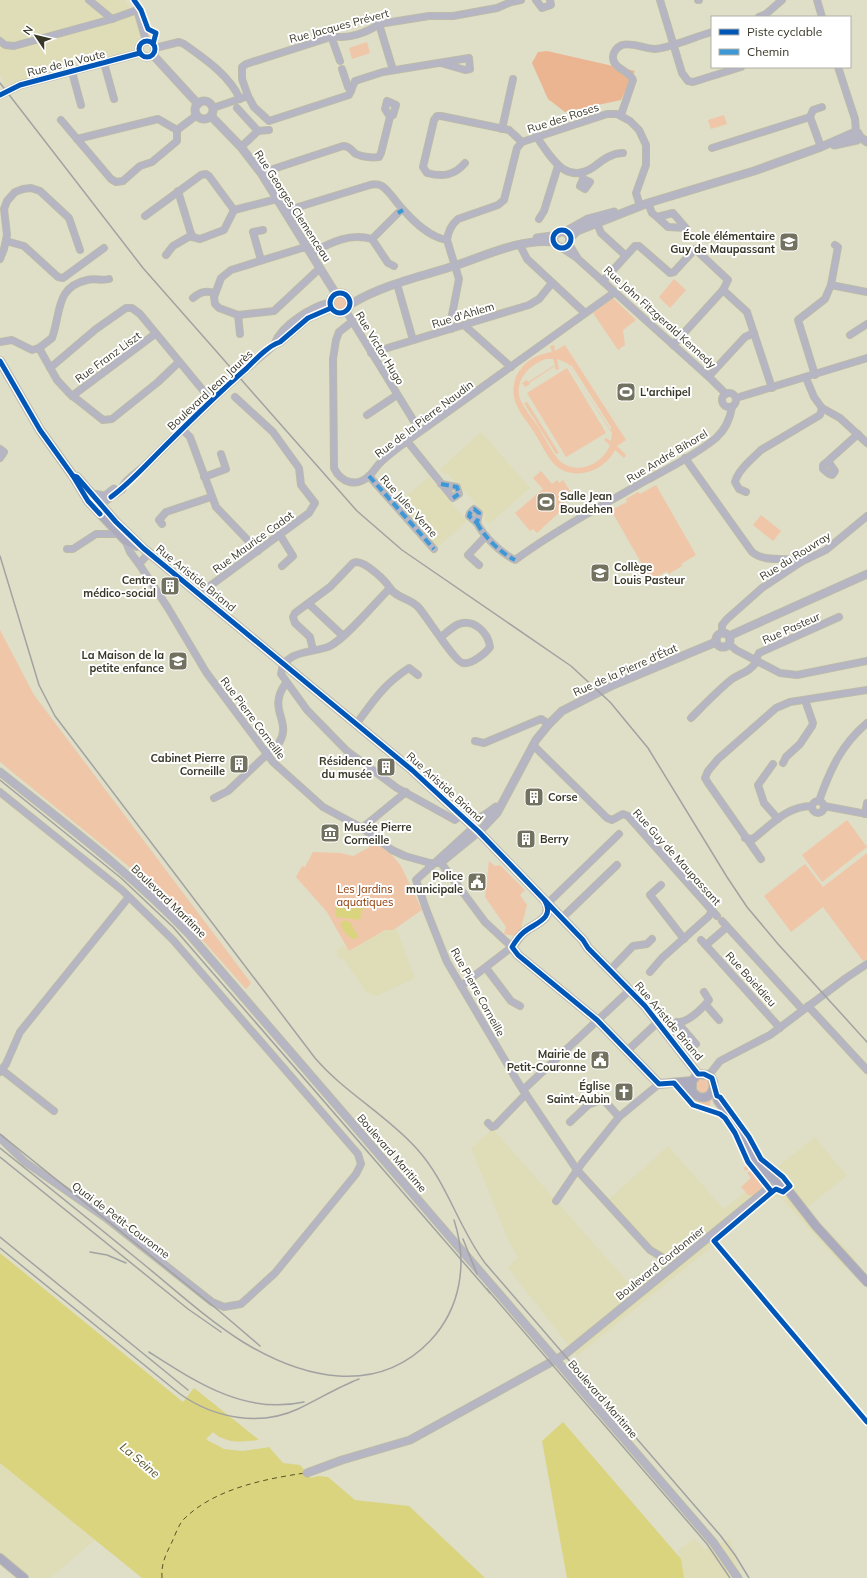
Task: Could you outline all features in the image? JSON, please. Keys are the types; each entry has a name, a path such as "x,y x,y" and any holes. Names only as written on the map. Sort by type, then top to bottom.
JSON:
{"main road":[{"name":"Rue Aristide Briand","path":"0,361 40,430 73,476 112,521 122,537 146,550"},
{"name":"Rue Aristide Briand","path":"90,497 100,515 112,521 357,723 462,815 630,990 658,1022 698,1074"},
{"path":"547,902 548,913 542,921 522,934 512,947 518,955 597,1020 659,1084 692,1081"},
{"path":"548,913 562,918"},
{"path":"692,1090 692,1081 698,1074 709,1075 714,1082 711,1092"},
{"path":"678,1083 692,1090 697,1096 711,1092"},
{"path":"711,1092 746,1137 755,1163 778,1183 784,1185 816,1226 867,1282"},
{"path":"0,1558 24,1578"}],"street":[{"path":"89,0 112,20"},
{"name":"Rue Jacques Prévert","path":"248,96 242,79 242,67 246,64 332,36 342,38 373,28 379,24 429,16 453,16 497,8 511,2 521,0"},
{"path":"536,0 542,8 551,5 550,0"},
{"path":"660,0 683,76 690,82 737,68"},
{"path":"761,16 766,14 782,0"},
{"path":"817,0 822,16"},
{"path":"0,41 5,45 14,46 112,20 137,10 146,41"},
{"path":"379,24 393,70"},
{"path":"640,206 636,193 646,165 646,145 639,130 622,115 633,80 631,76 615,63 613,56 616,49 625,44 655,49 711,32"},
{"path":"332,36 340,61"},
{"path":"146,41 151,42 155,48 153,55"},
{"path":"146,41 140,46 140,53 146,57 153,55"},
{"path":"155,48 179,42 184,44 209,62 223,75 236,89 240,99"},
{"name":"Rue de la Voute","path":"0,95 20,85 140,53"},
{"path":"153,55 198,104"},
{"name":"Rue de la Voute","path":"104,63 114,99"},
{"path":"213,108 248,96 254,107 269,121 349,95 355,81 393,70 441,63"},
{"path":"838,68 855,119 855,136"},
{"path":"342,69 348,87 351,90"},
{"name":"Rue de la Voute","path":"72,72 81,105"},
{"path":"502,129 513,79"},
{"path":"198,104 206,102 213,108"},
{"path":"197,115 196,108 198,104"},
{"path":"712,148 810,117 814,110 822,107"},
{"path":"197,115 205,119 211,116 213,108"},
{"path":"237,108 258,131"},
{"name":"Rue des Roses","path":"447,240 450,228 458,219 498,205 504,200 517,148 522,142 536,136 607,114 622,115"},
{"path":"61,120 111,179 116,182 123,181 140,166 152,162 158,158 177,141 178,130 197,115"},
{"name":"Rue Georges Clemenceau","path":"211,116 241,147 261,173 336,294"},
{"path":"465,163 459,170 439,176 426,173 423,167 434,120 437,116 509,130 522,142"},
{"path":"261,173 344,146 351,148 356,154 374,158 379,157 390,117"},
{"path":"810,117 821,147"},
{"path":"77,139 158,119 178,130"},
{"path":"241,147 258,131 269,130"},
{"path":"536,136 558,166 568,172 582,176 614,153 623,153"},
{"path":"555,234 554,242 557,246 562,248 570,241 577,231 648,203 721,180 740,171 769,164 855,136 867,142"},
{"path":"539,219 544,211 558,166"},
{"path":"145,216 201,175 206,174 234,210"},
{"path":"286,214 295,208 377,184 385,189 403,210 420,225 435,236 447,240 459,279 451,320 451,329"},
{"path":"0,259 6,241 4,209 7,201 15,192 31,188 40,191 50,198 69,218 80,250"},
{"path":"178,191 192,237 200,238 224,230 234,210 277,199"},
{"path":"648,203 652,213 657,217"},
{"path":"381,290 348,295 342,293 336,294 331,305 338,313 346,312 351,304 397,284 533,239 555,234 560,231 565,232 588,219 640,206"},
{"path":"372,239 398,213"},
{"path":"597,223 601,233 625,255"},
{"path":"261,260 253,232 263,230"},
{"path":"565,232 570,241"},
{"path":"166,255 173,246 192,235"},
{"path":"320,268 274,310 238,315 219,308 215,304 214,297 221,278 231,270 302,248 310,250 345,238 362,236 372,239 388,263 394,266"},
{"path":"6,241 24,246 58,276 63,278 104,248"},
{"name":"Rue John Fitzgerald Kennedy","path":"570,241 578,259"},
{"path":"521,244 554,242"},
{"path":"521,244 527,259 585,313"},
{"path":"814,375 798,320 825,299 832,284 838,248 835,245"},
{"path":"603,280 635,246 639,246 670,274 674,272 695,250 728,280 723,290 673,345"},
{"name":"Rue John Fitzgerald Kennedy","path":"562,248 603,280 709,376 726,394"},
{"path":"0,342 12,340 32,350 39,348 52,338 58,310 66,292 79,282 96,279 109,279"},
{"name":"Rue d'Ahlem","path":"371,353 534,303 552,283"},
{"path":"397,284 413,340"},
{"path":"832,284 867,292"},
{"path":"723,290 747,312 772,388"},
{"path":"192,298 207,291 215,293"},
{"name":"Rue de la Pierre Naudin","path":"353,321 339,332 333,359 334,468 337,475 348,483 356,483 369,476 379,463 420,431 512,367 615,292"},
{"path":"348,295 351,304"},
{"name":"Boulevard Jean Jaurès","path":"108,496 119,486 123,486 211,400 275,344 280,342 308,318 331,305"},
{"path":"50,368 96,329 126,308 132,308 140,314 211,400"},
{"name":"Rue Victor Hugo","path":"346,312 420,431"},
{"path":"238,315 240,334"},
{"path":"850,335 867,324"},
{"path":"464,325 512,367"},
{"path":"709,376 745,337 754,332"},
{"name":"Rue Franz Liszt","path":"72,396 156,334"},
{"path":"39,348 56,380 72,396 102,420 106,421 112,419 158,382 179,362"},
{"path":"736,398 806,378 867,358"},
{"path":"806,378 814,398 822,408 840,418 867,443"},
{"path":"726,394 732,394 736,398 735,404 727,407 722,400 726,394"},
{"name":"Rue Victor Hugo","path":"367,415 397,395"},
{"name":"Rue Maurice Cadot","path":"199,594 309,513 315,503 302,485 299,468 273,432 235,398"},
{"name":"Rue André Bihorel","path":"486,536 504,553 515,560 572,522 685,458 721,433 731,416 732,406"},
{"path":"746,492 739,489 735,482 736,478 753,458 761,450 820,415 822,408"},
{"path":"182,429 190,437 211,497 216,507 258,551"},
{"path":"828,461 858,434"},
{"path":"407,441 441,484 453,498 459,494 457,487 441,484"},
{"path":"0,449 4,454 0,458"},
{"path":"204,477 226,469 221,454"},
{"path":"685,458 752,552 765,560 791,558 801,562"},
{"name":"Rue Jules Verne","path":"369,476 434,549"},
{"path":"90,497 108,496"},
{"path":"100,515 99,505 108,496"},
{"path":"104,534 112,521 108,506 108,496"},
{"path":"162,524 159,520 166,512 211,497"},
{"name":"Rue du Rouvray","path":"722,632 722,625 727,619 762,588 801,562 826,550 867,516"},
{"path":"477,523 486,536 468,555 479,565"},
{"path":"67,549 73,549 92,535 104,534 122,537"},
{"path":"280,535 293,556 282,566"},
{"name":"Rue Pierre Corneille","path":"122,537 206,672 267,755 291,780 323,807 362,828 392,850 405,856 438,863"},
{"path":"139,564 146,550"},
{"path":"313,650 310,637 293,620 295,613 330,587 356,562 362,563 384,580 397,596 418,607 440,637 459,662 463,664 487,652 490,647 487,637 479,627 470,624 457,625 440,637"},
{"path":"729,636 867,574"},
{"path":"390,588 333,645 299,653 285,664 281,674 306,710 347,751 369,769 455,820 462,815"},
{"path":"309,604 343,636"},
{"name":"Rue Pasteur","path":"692,718 726,684 734,678 747,672 756,661 759,653 839,617"},
{"path":"729,636 722,632 717,635 716,642 719,646 724,647 729,644"},
{"path":"729,636 729,644 736,650 780,673 797,675 867,661"},
{"name":"Rue de la Pierre d'État","path":"462,815 474,819 480,818 498,808 509,794 533,745 549,724 562,711 614,685 716,642"},
{"path":"357,723 383,687 396,676 409,668 418,675"},
{"path":"214,798 228,791 279,743 283,736 283,725 277,702 278,695 286,683"},
{"path":"761,859 708,783 705,778 708,771 718,759 776,708 790,702 867,690"},
{"path":"782,763 800,744 812,726 813,723 805,700"},
{"path":"475,741 484,744 541,719 549,724"},
{"path":"812,806 814,812 819,813 823,811 822,804 837,756 853,736 867,723"},
{"name":"Rue Guy de Maupassant","path":"533,745 607,818 612,820 623,814 628,816 709,906 711,912 867,1070"},
{"path":"773,764 758,785 764,803 778,819"},
{"name":"Boulevard Maritime","path":"0,772 117,866 172,917 713,1542 738,1578"},
{"path":"0,792 128,898 20,1032 6,1064 1,1071 54,1111"},
{"path":"362,828 406,792"},
{"path":"745,838 754,839 778,819 794,809 812,806 815,802 866,814 867,803"},
{"name":"Rue de la Pierre d'État","path":"477,830 498,813 498,808"},
{"path":"462,986 512,947 485,922 438,863 477,830"},
{"path":"547,902 619,834"},
{"name":"Rue Pierre Corneille","path":"438,863 417,877 417,885 447,962 525,1092 577,1170 650,1250 665,1259"},
{"path":"562,918 617,866"},
{"path":"660,885 650,895 684,939"},
{"name":"Quai de Petit-Couronne","path":"0,1138 25,1162 107,1219 212,1302 224,1307 241,1304 274,1273 359,1169 360,1159 196,965 163,930 128,898"},
{"path":"699,938 711,912"},
{"path":"650,972 662,958 684,939 699,938 727,927"},
{"name":"Rue Boieldieu","path":"699,938 780,1028"},
{"path":"610,970 633,946 647,944 652,939"},
{"path":"709,1075 720,1061 759,1042 867,964"},
{"path":"486,968 511,1001 520,1006"},
{"path":"488,1122 492,1127 496,1126 525,1092 597,1020 630,990"},
{"path":"664,1030 677,1022 686,1020 706,1005 709,1000 704,992"},
{"path":"706,1005 719,1020"},
{"path":"627,1051 658,1022"},
{"path":"677,1022 696,1044"},
{"path":"556,1201 577,1170 619,1117 659,1084"},
{"path":"570,1122 588,1105 603,1099 619,1117"},
{"name":"Boulevard Cordonnier","path":"307,1473 342,1460 410,1440 555,1360 578,1344 769,1188 778,1183"}],"shaded area":[{"path":"0,0 125,0 138,20 140,36 131,51 5,86 0,74"},
{"path":"547,51 635,71 621,100 565,112 548,99 532,63 538,52"},
{"path":"481,432 530,488 489,524 484,519 486,516 472,499 447,473 445,475 440,469"},
{"path":"429,477 467,521 437,548 398,503"},
{"path":"396,928 415,978 377,996 366,992 343,958 341,960 337,955 339,954 337,950 344,945 349,951 385,930"},
{"path":"493,1129 632,1287 662,1262 607,1201 668,1146 724,1209 815,1137 847,1176 806,1208 856,1259 845,1268 780,1197 773,1197 577,1356 508,1268 518,1257 509,1242 471,1148"},
{"path":"0,1450 109,1528 50,1578 31,1578 0,1553"},
{"path":"695,1539 705,1549 730,1539 741,1578 684,1578 678,1550"}],"green space":[{"path":"367,42 370,53 352,59 349,48"},
{"path":"724,115 727,124 711,129 708,120"},
{"path":"674,279 686,290 670,308 659,297"},
{"path":"341,296 346,298 348,303 346,308 341,310 336,308 334,303 336,298"},
{"path":"613,298 636,320 623,330 625,345 618,350 593,313"},
{"path":"554,345 555,351 565,345 626,440 617,446 626,455 624,458 615,450 610,458 596,469 578,473 561,469 553,463 548,456 518,409 515,401 514,383 517,375 527,362 535,357 552,352 550,346","holes":["546,359 553,359 555,365 528,382 527,380 522,383 525,387 555,366 556,370 559,369 557,359 567,363 579,382 568,364 572,366 611,427 612,432 611,441 606,438 604,440 610,445 602,458 589,466 581,468 574,468 557,458 538,426 524,407 520,399 519,392 521,379 529,369 540,361"]},
{"path":"567,368 606,433 566,457 527,393"},
{"path":"527,402 559,453 556,454 524,403"},
{"name":"Salle Jean Boudehen","path":"541,471 552,484 557,480 559,483 563,480 572,494 563,504 565,507 537,533 533,529 530,531 515,513 543,489 533,478"},
{"path":"656,485 696,555 681,564 682,566 669,574 667,571 651,580 611,510 627,502 626,499 638,492 640,494"},
{"path":"761,515 781,531 773,541 753,525"},
{"path":"0,630 34,695 251,983 246,989 159,891 0,762"},
{"path":"847,820 867,847 822,882 802,855"},
{"name":"Les Jardins aquatiques","path":"373,842 391,854 401,866 422,910 393,930 385,930 349,951 327,912 296,877 302,866 305,867 313,852 341,853 353,856 368,848"},
{"path":"867,853 867,959 863,961 823,907 791,932 764,896 805,864 823,887"},
{"path":"489,861 495,866 500,865 525,890 520,895 527,905 521,928 514,936 504,934 506,927 485,897"},
{"path":"703,1077 710,1082 711,1085 706,1092 703,1093 696,1088 695,1085 700,1078"},
{"path":"686,1088 711,1100 709,1110 703,1106 694,1104 684,1092"},
{"path":"740,1133 755,1167 766,1178 767,1183 749,1162 737,1137"},
{"path":"749,1165 766,1185 753,1196 748,1195 741,1187 751,1178 747,1173 751,1170 749,1168 746,1171 743,1168"}],"water":[{"path":"370,897 373,905 362,910 360,920 336,917 335,903"},
{"path":"344,920 350,922 358,935 358,938 352,939 344,932 340,924"},
{"name":"La Seine","path":"0,1253 183,1402 194,1388 259,1440 241,1442 230,1441 214,1434 207,1440 224,1448 237,1450 251,1450 269,1447 283,1463 300,1465 311,1478 318,1476 328,1477 355,1500 409,1506 485,1578 142,1578 0,1463"},
{"path":"563,1422 681,1559 684,1578 567,1578 542,1441"}],"pier":[{"path":"213,1432 219,1437 233,1442 261,1441 241,1445 226,1442 213,1435 210,1439 225,1447 233,1449 269,1447 243,1451 224,1449 206,1439"}],"ferry route":[{"path":"162,1578 164,1561 178,1527 182,1521 196,1509 210,1500 240,1487 273,1478 305,1473"}],"railway":[{"path":"0,83 143,268 357,511 402,550 571,666 610,702 648,748 747,907 778,944 867,1042"},
{"path":"0,556 39,685 55,716 315,1058 339,1082 393,1125 417,1149 445,1190 467,1235 485,1263 720,1535 735,1555 749,1578"},
{"path":"0,780 121,878 173,927 490,1293"},
{"path":"0,1134 218,1310 260,1346"},
{"path":"0,1148 229,1333 266,1355 290,1365 314,1372 338,1376 363,1375 386,1370 409,1359 430,1341 441,1328 455,1300 461,1268 461,1252 454,1220"},
{"path":"0,1157 188,1309 221,1332"},
{"path":"0,1237 188,1390"},
{"path":"463,1239 477,1274"},
{"path":"0,1248 180,1394 207,1409 237,1417 268,1418 283,1415 298,1409 359,1379"},
{"path":"90,1252 107,1255 126,1263"},
{"path":"487,1289 707,1544 730,1578"},
{"path":"149,1352 203,1384 241,1400 262,1404 282,1405 304,1402"}],"marked path":[{"path":"398,213 403,210"},
{"path":"369,476 434,549"},
{"path":"441,484 457,487 459,494 453,498"},
{"path":"474,509 479,513 477,523 469,516 474,509"},
{"path":"477,523 493,544 515,560"}],"cycle path":[{"path":"134,0 141,10 148,29 156,33 153,44"},
{"path":"147,41 153,43 155,49 153,55 147,57 141,55 139,49 141,43 147,41"},
{"path":"0,95 20,85 140,53"},
{"path":"562,230 568,233 571,239 568,245 562,248 556,245 553,239 556,233 562,230"},
{"path":"336,293 344,293 350,299 350,303 350,307 344,313 336,313 330,307 330,299 336,293"},
{"path":"111,497 131,481 203,408 262,353 271,346 280,342 308,318 331,308"},
{"path":"0,361 40,430 73,476 88,501 100,514"},
{"path":"73,476 77,477 116,522 143,548 412,770 479,832 583,940 588,948 645,1006 698,1074 704,1074 712,1078 717,1096 720,1097 749,1137 761,1159 783,1177 790,1186 783,1192 776,1189 714,1241 867,1422"},
{"path":"545,901 547,907 546,916 522,934 512,947 518,955 597,1020 659,1084 674,1083 693,1105 720,1114 725,1118 735,1133 748,1162 772,1192"}],"place":[{"name":"École élémentaire Guy de Maupassant","path":"789,242"},
{"name":"L'archipel","path":"626,392"},
{"name":"Salle Jean Boudehen","path":"546,502"},
{"name":"Collège Louis Pasteur","path":"600,573"},
{"name":"Centre médico-social","path":"170,586"},
{"name":"La Maison de la petite enfance","path":"178,661"},
{"name":"Cabinet Pierre Corneille","path":"239,764"},
{"name":"Résidence du musée","path":"386,767"},
{"name":"Corse","path":"534,797"},
{"name":"Musée Pierre Corneille","path":"330,833"},
{"name":"Berry","path":"526,839"},
{"name":"Police municipale","path":"477,882"},
{"name":"Mairie de Petit-Couronne","path":"600,1060"},
{"name":"Église Saint-Aubin","path":"624,1092"}]}
